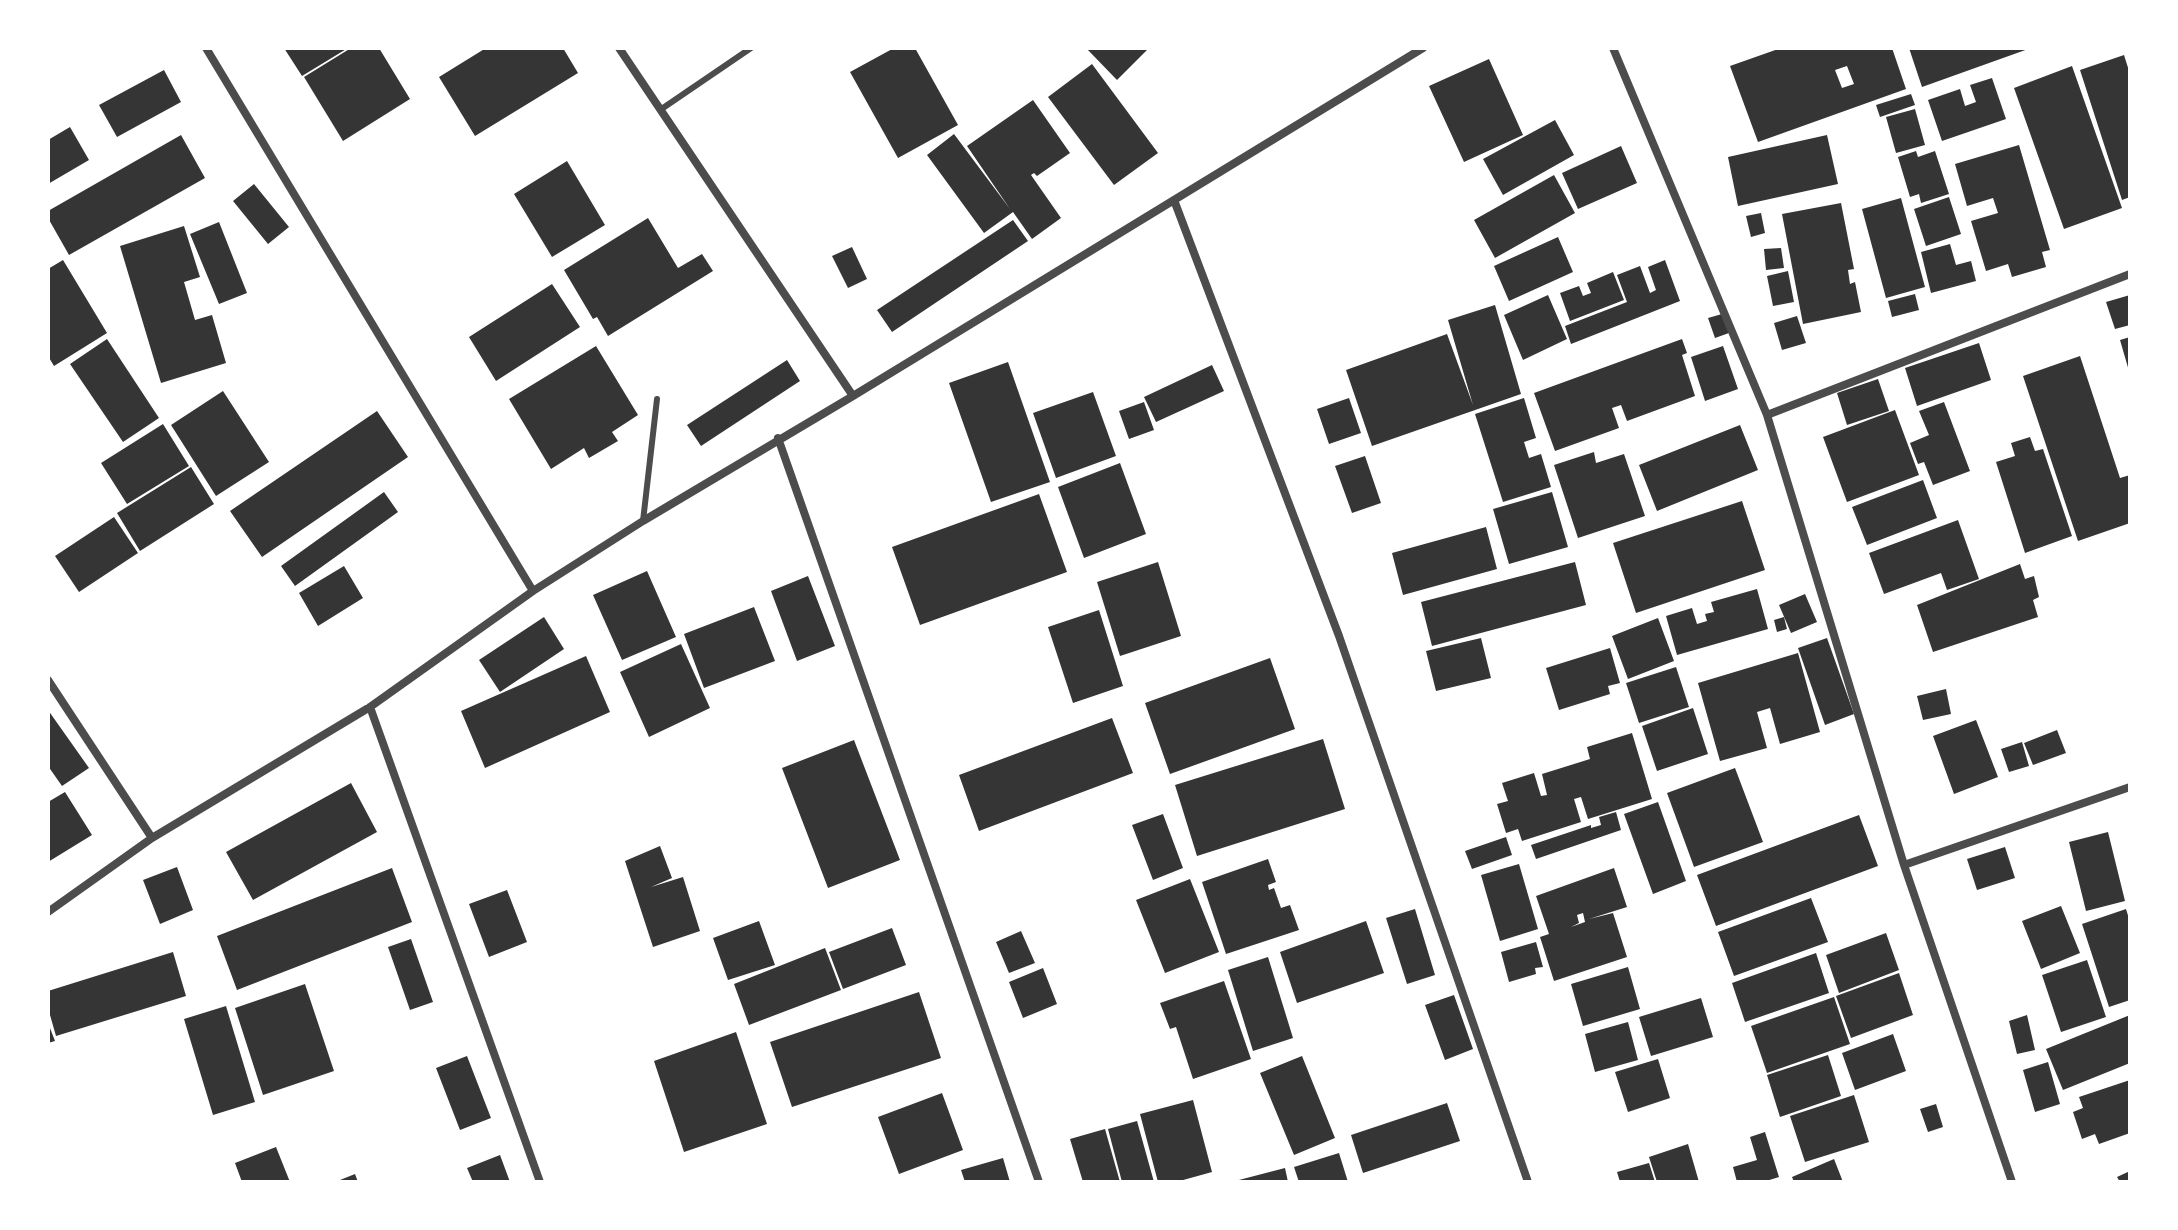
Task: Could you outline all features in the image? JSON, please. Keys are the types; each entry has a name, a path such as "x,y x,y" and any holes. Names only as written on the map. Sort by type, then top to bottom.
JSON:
{"street":[{"path":"206,48 533,591"},
{"path":"619,48 853,396"},
{"path":"48,912 152,838 370,707 533,591 643,521 1423,48"},
{"path":"1613,48 1767,415 1904,865 2012,1182"},
{"path":"1174,200 1339,636 1528,1182"},
{"path":"1767,415 2130,274"},
{"path":"778,438 1039,1182"},
{"path":"48,680 152,838"},
{"path":"370,707 540,1182"},
{"path":"1904,865 2130,787"}],"lane":[{"path":"660,110 751,48"},
{"path":"643,521 657,399"}],"building":[{"path":"284,48 348,48 302,76"},
{"path":"351,48 379,48 410,99 343,141 304,77"},
{"path":"486,48 563,48 578,73 475,136 439,77"},
{"path":"894,48 915,48 958,125 898,158 850,72"},
{"path":"1086,48 1149,48 1117,80"},
{"path":"1781,48 1892,48 1906,89 1758,142 1730,66","holes":["1847,66 1854,84 1842,88 1835,70"]},
{"path":"1909,48 2031,48 1922,87"},
{"path":"2124,55 2130,74 2130,197 2122,200 2080,70"},
{"path":"1489,59 1523,135 1464,162 1429,86"},
{"path":"1092,64 1158,153 1114,185 1048,97"},
{"path":"2072,66 2122,208 2064,229 2014,88"},
{"path":"164,70 181,102 117,137 99,105"},
{"path":"1992,78 2006,119 1942,141 1928,100 1960,89 1965,106 1976,102 1970,85"},
{"path":"1911,94 1915,105 1880,117 1876,105"},
{"path":"1033,100 1070,153 1037,176 1034,173 1031,175 1061,218 1032,239 1013,212 984,233 927,155 954,134 1010,209 967,146"},
{"path":"1915,109 1925,145 1896,153 1886,117"},
{"path":"1555,120 1574,155 1503,195 1483,159"},
{"path":"70,127 89,160 48,184 48,140"},
{"path":"181,135 205,178 69,255 48,218 48,211"},
{"path":"1827,135 1838,184 1738,206 1728,157"},
{"path":"2019,145 2050,250 2042,252 2046,267 2012,277 2008,264 1986,271 1971,221 1998,213 1993,198 1967,206 1955,164"},
{"path":"1621,146 1637,183 1578,209 1562,173"},
{"path":"1916,151 1918,157 1935,151 1949,194 1921,203 1919,194 1910,197 1898,157"},
{"path":"567,161 605,225 552,257 514,194"},
{"path":"1554,175 1575,213 1495,258 1474,220"},
{"path":"254,184 289,227 268,244 233,201"},
{"path":"1949,197 1961,234 1926,246 1914,209"},
{"path":"1901,198 1925,287 1886,298 1862,209"},
{"path":"1841,203 1854,269 1848,270 1850,284 1855,282 1861,312 1803,324 1782,214"},
{"path":"1761,213 1765,233 1751,237 1746,216"},
{"path":"648,218 678,268 702,254 713,271 608,336 597,317 593,319 564,270"},
{"path":"1013,220 1028,241 892,332 877,310"},
{"path":"219,222 247,293 219,304 190,234"},
{"path":"184,226 200,277 184,282 195,320 212,315 226,363 161,383 120,246"},
{"path":"1558,237 1573,272 1509,301 1494,266"},
{"path":"1950,244 1956,265 1971,261 1976,281 1931,293 1921,252"},
{"path":"852,247 867,279 848,288 832,256"},
{"path":"1781,248 1784,268 1766,270 1764,249"},
{"path":"63,260 107,333 54,366 48,356 48,269"},
{"path":"1665,260 1680,301 1571,344 1565,326 1627,302 1617,275 1640,266 1650,293 1656,290 1648,267"},
{"path":"1788,271 1794,302 1773,306 1767,276"},
{"path":"1613,272 1624,300 1570,321 1560,293 1579,286 1583,296 1591,293 1587,283"},
{"path":"552,284 580,327 496,381 469,337"},
{"path":"1915,294 1919,310 1892,317 1888,301"},
{"path":"1548,295 1567,339 1523,360 1504,315"},
{"path":"2130,295 2130,325 2115,329 2106,302"},
{"path":"1495,305 1521,394 1372,446 1346,370 1447,334 1473,405 1448,320"},
{"path":"1722,314 1729,333 1715,338 1708,318"},
{"path":"1797,316 1806,343 1782,350 1774,323"},
{"path":"2130,337 2130,371 2129,371 2120,340"},
{"path":"107,339 159,418 123,442 70,364"},
{"path":"1682,339 1687,353 1682,355 1695,396 1627,421 1621,405 1612,408 1619,428 1555,451 1534,393"},
{"path":"1979,343 1991,380 1917,406 1905,368"},
{"path":"596,346 638,415 612,432 618,441 589,458 584,448 551,469 509,399"},
{"path":"1723,346 1738,389 1705,401 1691,357"},
{"path":"2080,356 2120,478 2130,475 2130,523 2078,541 2023,376"},
{"path":"787,360 800,381 701,446 687,425"},
{"path":"1008,362 1050,482 991,502 949,383"},
{"path":"1212,365 1224,391 1156,422 1144,397"},
{"path":"1878,379 1889,411 1847,425 1837,393"},
{"path":"223,391 269,462 216,496 171,425"},
{"path":"1093,392 1116,456 1056,478 1033,413"},
{"path":"1349,398 1361,433 1329,444 1317,409"},
{"path":"1524,398 1536,438 1524,442 1529,458 1541,454 1551,487 1503,502 1475,414"},
{"path":"1144,402 1154,430 1129,439 1119,411"},
{"path":"1944,402 1970,471 1933,485 1924,462 1918,464 1910,443 1929,435 1919,411"},
{"path":"1895,410 1919,475 1847,502 1823,437"},
{"path":"377,411 408,457 262,557 230,511"},
{"path":"163,424 189,466 127,504 101,463"},
{"path":"1740,425 1758,470 1657,511 1639,465"},
{"path":"2030,437 2035,451 2043,449 2072,536 2025,553 1996,462 2015,456 2011,443"},
{"path":"1594,452 1596,463 1624,454 1645,516 1578,538 1554,465"},
{"path":"1365,456 1381,503 1352,513 1335,466"},
{"path":"1120,463 1146,534 1084,558 1058,487"},
{"path":"191,467 214,504 140,551 117,513"},
{"path":"1923,480 1937,518 1867,545 1852,507"},
{"path":"384,492 398,512 295,586 281,566"},
{"path":"1552,492 1568,547 1509,564 1493,509"},
{"path":"1039,494 1067,572 920,625 892,547"},
{"path":"1742,501 1765,570 1636,613 1613,543"},
{"path":"114,517 138,553 79,592 55,556"},
{"path":"1958,520 1979,579 1947,590 1941,573 1884,594 1869,553"},
{"path":"1486,527 1497,569 1403,595 1392,553"},
{"path":"1158,562 1181,636 1120,656 1097,582"},
{"path":"1575,562 1586,605 1432,646 1421,602"},
{"path":"2020,564 2025,579 2034,576 2039,597 2033,600 2038,617 1933,652 1917,605"},
{"path":"344,566 363,598 318,626 299,593"},
{"path":"647,571 676,637 622,660 593,595"},
{"path":"808,576 835,646 797,661 771,591"},
{"path":"1757,589 1768,629 1677,655 1666,616 1692,608 1697,624 1707,621 1705,614 1714,612 1711,602"},
{"path":"1805,594 1817,622 1791,633 1779,605"},
{"path":"754,607 775,661 704,688 684,634"},
{"path":"1099,610 1123,686 1073,703 1048,627"},
{"path":"544,617 564,649 500,692 479,660"},
{"path":"1784,617 1787,629 1777,632 1774,620"},
{"path":"1658,618 1674,661 1628,679 1612,636"},
{"path":"1481,638 1491,678 1436,691 1426,651"},
{"path":"1827,638 1854,714 1825,725 1798,648"},
{"path":"681,644 710,708 649,737 620,672"},
{"path":"1610,648 1620,683 1608,686 1610,694 1559,710 1546,668"},
{"path":"1798,653 1820,732 1780,744 1770,708 1757,712 1767,748 1720,761 1698,683"},
{"path":"586,656 610,712 485,768 461,711"},
{"path":"1270,658 1295,729 1170,774 1145,703"},
{"path":"1676,667 1689,707 1639,723 1626,683"},
{"path":"1946,689 1951,714 1923,720 1917,696"},
{"path":"1693,708 1708,754 1657,771 1642,726"},
{"path":"48,710 89,768 62,786 48,766"},
{"path":"1112,718 1133,773 979,831 959,775"},
{"path":"1976,720 1998,777 1954,794 1933,736"},
{"path":"2057,730 2066,753 2033,765 2024,743"},
{"path":"1632,733 1652,799 1588,819 1581,797 1574,799 1581,822 1522,841 1518,829 1506,833 1497,804 1508,801 1502,783 1534,773 1541,796 1547,795 1542,774 1590,759 1587,747"},
{"path":"1323,739 1345,809 1197,856 1175,785"},
{"path":"854,740 900,860 828,888 782,768"},
{"path":"2022,742 2029,766 2009,772 2001,749"},
{"path":"1735,768 1763,842 1694,867 1667,793"},
{"path":"351,783 377,832 253,900 226,852"},
{"path":"65,792 92,835 48,862 48,802"},
{"path":"1658,802 1686,881 1653,894 1624,814"},
{"path":"1616,812 1621,830 1536,859 1531,845 1591,825 1591,828 1601,825 1599,817"},
{"path":"1163,814 1183,868 1153,880 1132,825"},
{"path":"1859,815 1878,866 1716,926 1697,875"},
{"path":"2108,832 2125,901 2086,911 2069,842"},
{"path":"1506,837 1512,855 1472,869 1465,851"},
{"path":"660,846 672,878 651,887 683,877 700,931 653,947 625,861"},
{"path":"2005,847 2015,878 1977,890 1967,859"},
{"path":"1268,859 1276,882 1268,885 1269,890 1274,888 1281,908 1290,905 1299,930 1226,954 1202,882"},
{"path":"1519,864 1538,929 1500,941 1481,875"},
{"path":"177,867 193,910 160,924 143,880"},
{"path":"392,868 412,922 237,990 217,936"},
{"path":"1614,868 1627,907 1589,919 1613,913 1627,957 1554,981 1540,937 1549,934 1536,896","holes":["1583,913 1585,922 1571,927 1579,923 1577,915"]},
{"path":"1190,879 1219,952 1165,973 1136,900"},
{"path":"507,890 527,942 489,957 469,904"},
{"path":"1811,898 1828,942 1734,976 1718,932"},
{"path":"2061,906 2080,953 2041,969 2022,921"},
{"path":"1415,909 1435,975 1407,984 1386,918"},
{"path":"2126,909 2130,922 2130,1000 2109,1007 2082,924"},
{"path":"759,921 775,965 728,980 713,938"},
{"path":"1366,921 1384,973 1297,1003 1280,952"},
{"path":"892,928 906,965 843,989 829,952"},
{"path":"1021,931 1035,963 1009,973 996,942"},
{"path":"1886,933 1899,970 1839,993 1826,955"},
{"path":"411,939 433,1002 410,1010 388,947"},
{"path":"1536,942 1543,967 1535,968 1536,974 1509,982 1501,952"},
{"path":"825,948 841,990 749,1025 734,984"},
{"path":"173,952 186,996 56,1036 48,1008 48,991"},
{"path":"1816,953 1829,993 1745,1022 1732,983"},
{"path":"1268,957 1293,1038 1253,1051 1228,970"},
{"path":"2087,960 2106,1017 2061,1032 2042,975"},
{"path":"1628,967 1640,1009 1583,1026 1571,984"},
{"path":"1043,968 1057,1004 1023,1018 1009,982"},
{"path":"1899,973 1913,1015 1851,1038 1836,996"},
{"path":"1224,981 1251,1059 1193,1079 1176,1027 1170,1029 1160,1003"},
{"path":"305,984 334,1071 263,1095 235,1008"},
{"path":"919,992 941,1058 792,1107 770,1042"},
{"path":"1454,995 1473,1049 1445,1060 1425,1005"},
{"path":"1834,997 1850,1044 1767,1073 1751,1026"},
{"path":"1701,998 1713,1037 1651,1056 1639,1017"},
{"path":"226,1006 255,1102 213,1115 184,1019"},
{"path":"2027,1015 2035,1050 2017,1054 2009,1021"},
{"path":"2130,1015 2130,1063 2063,1090 2046,1049"},
{"path":"1628,1022 1638,1060 1595,1072 1585,1034"},
{"path":"48,1023 55,1041 48,1043"},
{"path":"736,1032 767,1124 684,1152 654,1061"},
{"path":"1893,1034 1906,1071 1855,1090 1842,1053"},
{"path":"1828,1055 1841,1096 1780,1117 1767,1075"},
{"path":"467,1056 491,1118 460,1130 436,1068"},
{"path":"1302,1056 1335,1138 1294,1155 1260,1073"},
{"path":"1658,1059 1670,1098 1628,1112 1615,1072"},
{"path":"2048,1062 2060,1104 2035,1112 2023,1070"},
{"path":"2130,1080 2130,1133 2099,1144 2095,1134 2082,1139 2073,1112 2083,1108 2079,1097"},
{"path":"942,1093 963,1150 899,1174 878,1117"},
{"path":"1854,1095 1869,1142 1805,1162 1790,1116"},
{"path":"1193,1100 1212,1172 1176,1182 1158,1182 1140,1114"},
{"path":"1447,1103 1460,1141 1363,1173 1351,1135"},
{"path":"1936,1104 1943,1127 1928,1132 1920,1109"},
{"path":"1137,1121 1154,1182 1122,1182 1108,1129"},
{"path":"1105,1129 1120,1182 1083,1182 1070,1139"},
{"path":"1765,1132 1779,1177 1763,1182 1737,1182 1733,1167 1757,1160 1750,1137"},
{"path":"1688,1144 1699,1182 1657,1182 1649,1157"},
{"path":"276,1147 290,1182 242,1182 235,1163"},
{"path":"1339,1153 1348,1182 1299,1182 1294,1167"},
{"path":"500,1155 510,1182 473,1182 467,1168"},
{"path":"1003,1158 1010,1182 965,1182 961,1170"},
{"path":"1834,1159 1843,1182 1794,1182 1792,1177"},
{"path":"1649,1163 1655,1182 1620,1182 1617,1172"},
{"path":"1285,1168 1288,1182 1235,1182 1235,1181"},
{"path":"2130,1171 2130,1182 2120,1182 2117,1177"},
{"path":"355,1174 358,1182 335,1182"}]}
